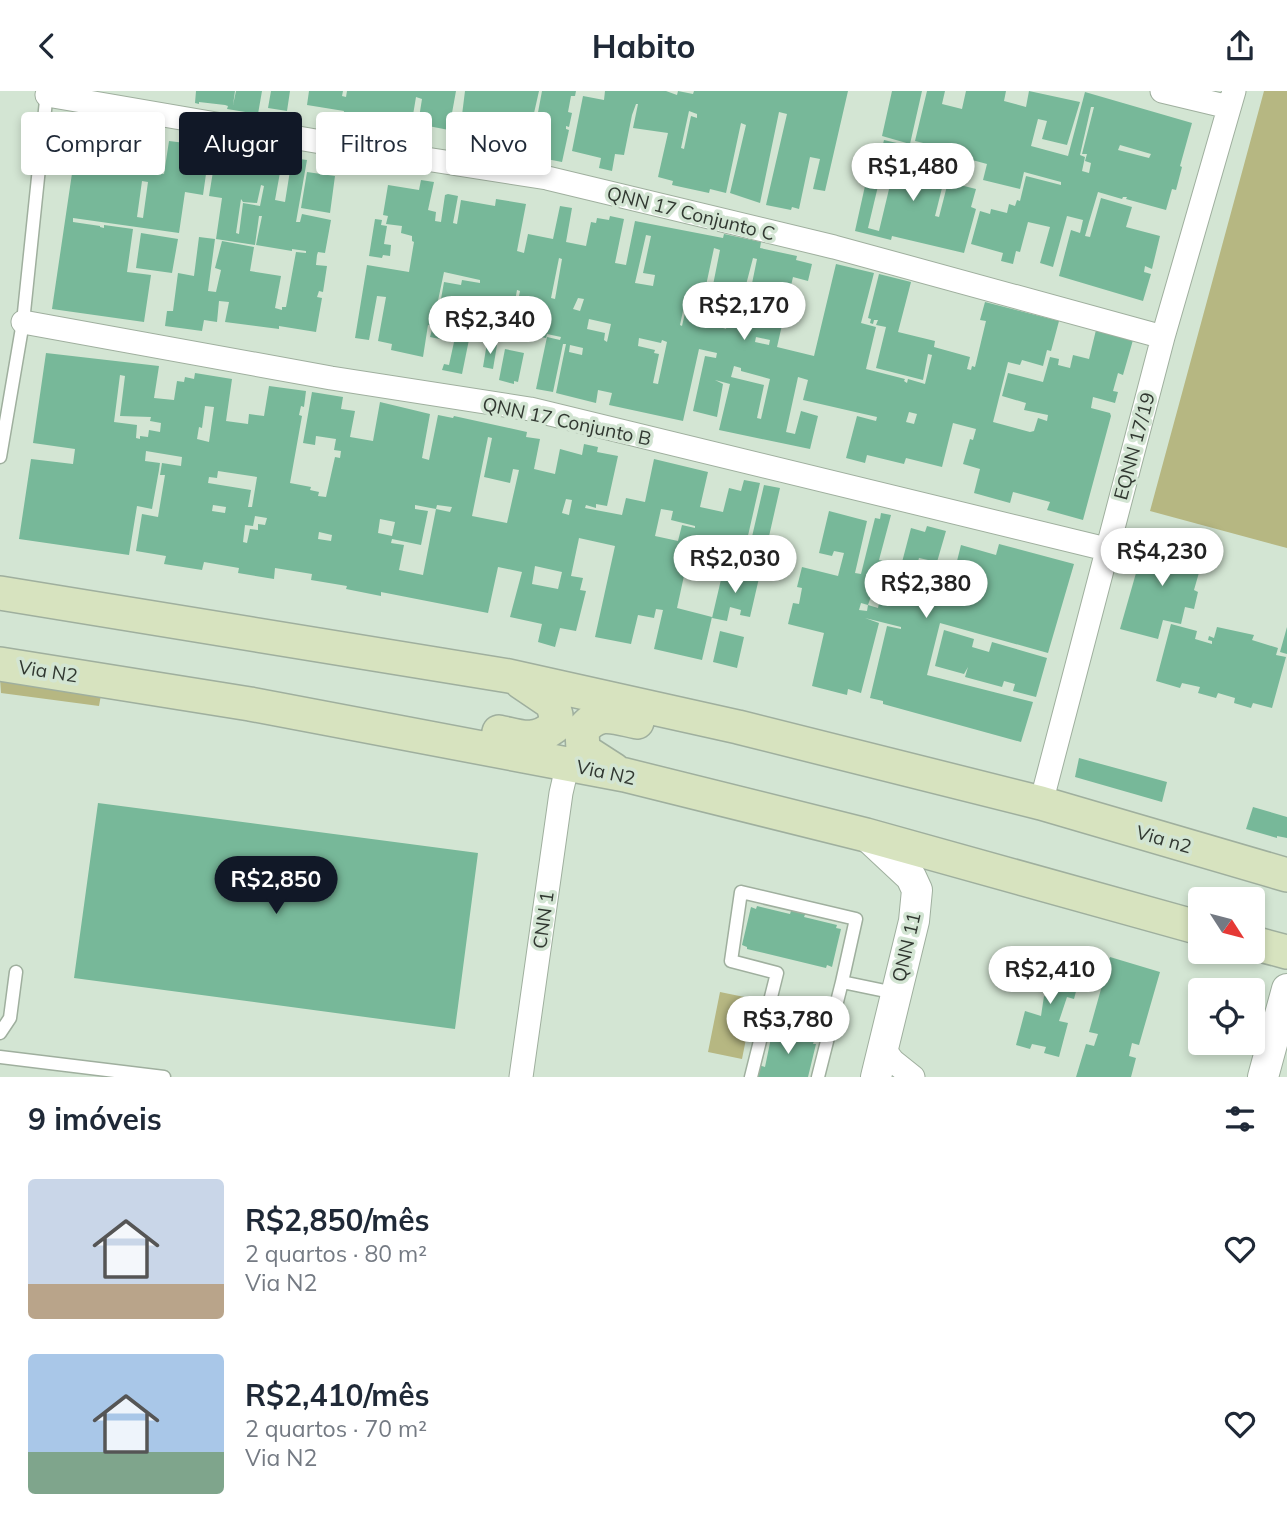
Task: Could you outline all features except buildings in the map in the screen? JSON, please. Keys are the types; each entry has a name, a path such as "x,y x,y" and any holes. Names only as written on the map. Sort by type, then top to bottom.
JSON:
{"main road":[{"path":"0,593 509,676 738,727 1041,803"},
{"name":"Via N2","path":"0,664 250,704 625,775 866,835 1188,925"},
{"path":"250,704 348,703 530,738 542,736 554,727 556,715 552,703 509,676"},
{"path":"625,775 583,750 582,731 594,718 608,716 742,747 901,768"},
{"name":"Via n2","path":"1041,803 1287,875"},
{"path":"1265,947 1287,953"}],"street":[{"path":"1161,91 1231,99"},
{"name":"QNN 17 Conjunto C","path":"47,93 368,150 547,178 834,247 1163,337"},
{"name":"EQNN 17/19","path":"1041,803 1163,337 1231,99"},
{"name":"QNN 17 Conjunto B","path":"23,322 331,378 530,409 1106,549"},
{"name":"CNN 1","path":"521,1077 561,793 568,764"},
{"name":"QNN 11","path":"866,835 911,877 917,890 914,921 876,1077"},
{"path":"1263,1077 1287,989"},
{"path":"883,1048 892,1061 913,1077"}],"lane":[{"path":"0,457 23,322 47,93"},
{"path":"751,1077 777,973 731,961 741,892 856,919 818,1077"},
{"path":"0,1033 10,1017 16,972"},
{"path":"842,982 895,993"},
{"path":"0,1057 164,1077"}],"green space":[{"path":"1264,91 1287,91 1287,548 1150,511"},
{"path":"0,678 101,695 99,706 1,693"},
{"path":"720,992 754,999 742,1059 708,1052"}]}
